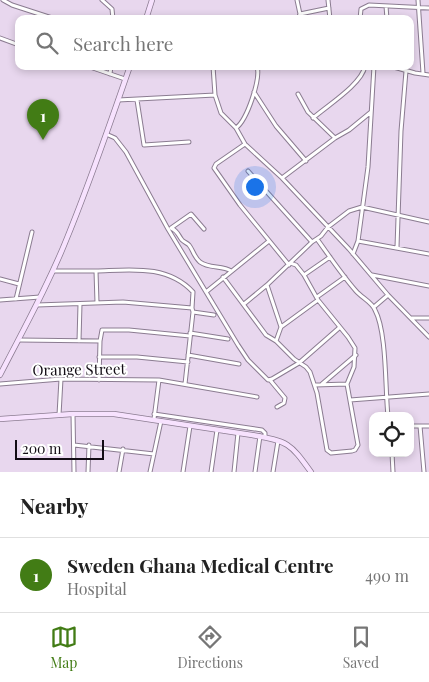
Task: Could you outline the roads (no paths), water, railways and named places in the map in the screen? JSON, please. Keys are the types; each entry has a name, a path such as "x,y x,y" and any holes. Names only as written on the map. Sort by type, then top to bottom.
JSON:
{"street":[{"path":"3,0 43,15"},
{"path":"102,0 112,9 113,15"},
{"path":"147,15 152,0"},
{"path":"297,0 299,15"},
{"path":"328,0 330,15"},
{"path":"418,0 424,74"},
{"path":"360,15 361,9 365,6 429,8"},
{"path":"386,6 387,15"},
{"path":"303,15 329,8"},
{"path":"0,38 15,44"},
{"path":"98,70 125,79"},
{"path":"110,74 111,70"},
{"path":"0,375 41,297 67,240 128,70"},
{"path":"213,70 216,94 221,113 236,128 245,144 282,178 353,254 388,295 429,337"},
{"path":"236,128 243,122 254,92 258,70"},
{"path":"313,118 361,79 364,70"},
{"path":"353,254 358,241 368,167 374,70"},
{"path":"403,70 429,74"},
{"path":"397,247 401,139 406,71"},
{"path":"254,92 276,126 306,161"},
{"path":"118,100 216,94"},
{"path":"298,94 303,105 313,118 335,138"},
{"path":"137,100 144,145 189,142"},
{"path":"282,178 371,112"},
{"path":"106,134 115,138 126,152 206,292 248,360 270,380 284,398 284,403 277,407"},
{"path":"223,278 266,335 276,341 310,372 315,385 328,452 352,451 357,448 347,384 350,381 356,355 353,344 318,299 304,275 296,265 290,264 269,241 240,206 214,168 216,164 245,144"},
{"path":"248,172 312,242"},
{"path":"244,304 346,212 362,207 429,222"},
{"path":"170,229 191,214 204,230"},
{"path":"170,229 177,231 201,263 219,269 227,268 231,271"},
{"path":"16,298 32,232"},
{"path":"317,240 344,277 374,307 379,320 381,334 388,412"},
{"path":"206,292 269,241"},
{"path":"358,241 429,254"},
{"path":"304,275 330,257"},
{"path":"52,271 136,270 163,273 186,285 192,292 192,310 185,384"},
{"path":"96,271 97,303"},
{"path":"371,275 429,286"},
{"path":"276,341 281,327 344,277"},
{"path":"0,279 19,284"},
{"path":"267,285 281,327"},
{"path":"374,307 388,295"},
{"path":"0,300 41,297"},
{"path":"37,305 123,302 192,310 214,316"},
{"path":"79,340 80,304"},
{"path":"411,318 429,318"},
{"path":"270,380 299,363 340,328"},
{"path":"99,380 102,330 190,334 228,339"},
{"path":"19,340 100,341"},
{"path":"188,355 239,364"},
{"path":"322,384 356,355"},
{"path":"99,357 137,357 188,362"},
{"path":"59,414 61,380"},
{"name":"Orange Street","path":"0,384 61,380 159,380 258,397"},
{"path":"154,416 159,380"},
{"path":"315,385 347,384"},
{"path":"350,400 429,394"},
{"path":"0,419 59,414 114,414 154,416 262,430 265,433 255,472"},
{"path":"74,414 74,472"},
{"path":"154,416 161,421 278,440 291,446 309,471"},
{"path":"150,472 161,421"},
{"path":"183,472 190,426"},
{"path":"414,426 429,426"},
{"path":"420,426 424,472"},
{"path":"211,472 217,430"},
{"path":"234,472 238,433"},
{"path":"273,472 278,440"},
{"path":"74,445 89,445 154,454"},
{"path":"88,472 89,445"},
{"path":"119,472 123,449"},
{"path":"392,457 393,472"}],"place":[{"name":"Sweden Ghana Medical Centre","path":"43,140"}]}
